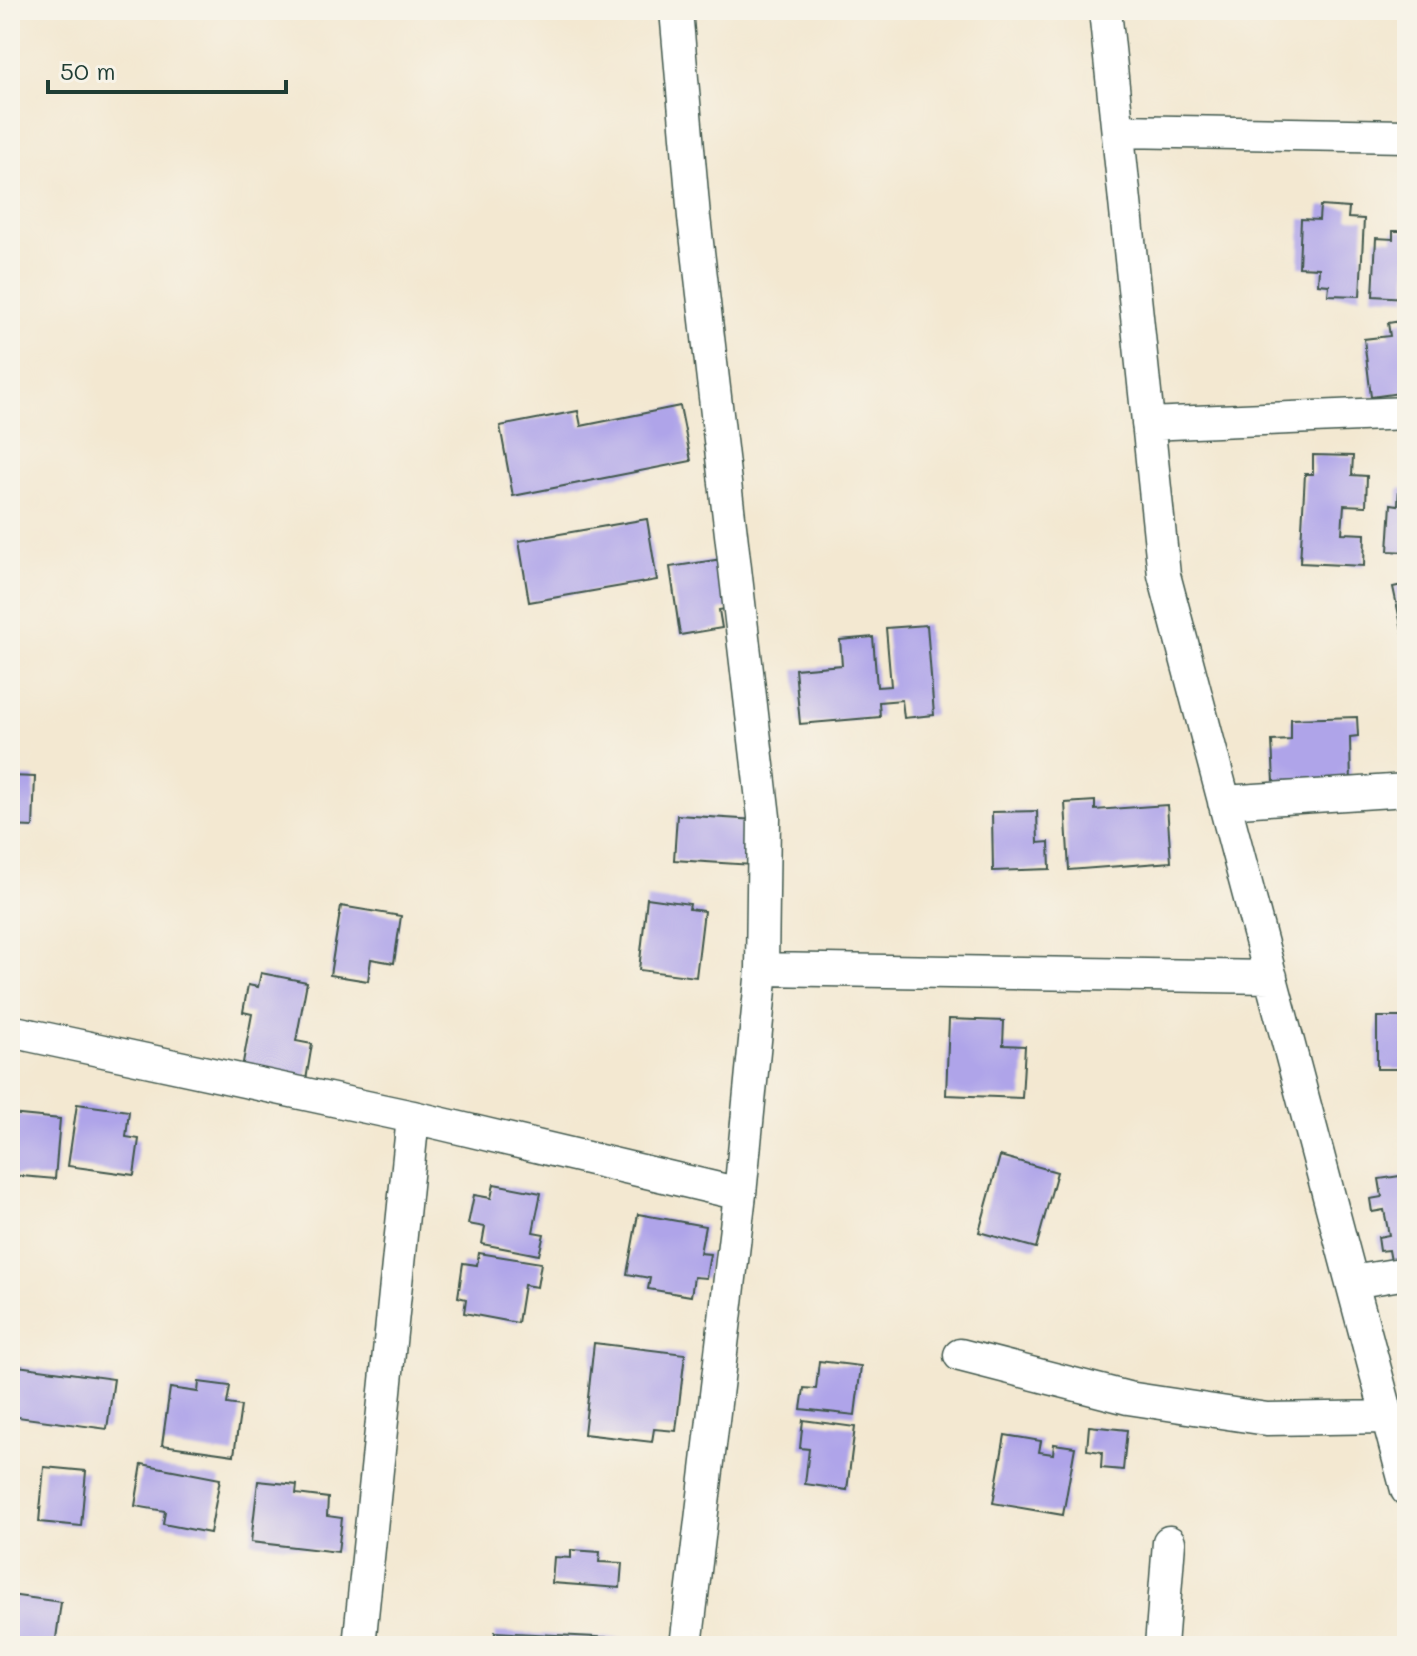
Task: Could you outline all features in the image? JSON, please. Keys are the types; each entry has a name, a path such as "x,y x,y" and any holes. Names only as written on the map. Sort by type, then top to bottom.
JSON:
{"street":[{"path":"676,10 694,217 764,817 762,969 740,1194 686,1646"},
{"path":"1105,10 1164,575 1407,1490"},
{"path":"1118,131 1407,136"},
{"path":"1148,424 1407,413"},
{"path":"1224,802 1407,790"},
{"path":"762,969 1271,977"},
{"path":"10,1031 413,1117 740,1194"},
{"path":"359,1646 413,1117"},
{"path":"1352,1282 1407,1273"},
{"path":"960,1355 1128,1398 1267,1419 1388,1417"},
{"path":"1161,1646 1169,1542"}],"building":[{"path":"1320,206 1349,208 1348,218 1364,219 1360,296 1328,295 1329,285 1318,284 1319,268 1299,267 1301,219 1319,220"},
{"path":"1393,231 1407,231 1407,298 1373,296 1376,238 1393,239"},
{"path":"1407,320 1407,392 1371,397 1364,339 1390,336 1388,323"},
{"path":"680,406 691,461 513,496 500,426 578,411 581,426"},
{"path":"1313,455 1353,456 1352,475 1367,476 1366,506 1344,505 1342,533 1365,534 1364,566 1300,563 1305,474 1313,474"},
{"path":"1399,488 1407,489 1407,552 1388,551 1391,504 1398,505"},
{"path":"647,519 657,580 529,602 519,541"},
{"path":"722,559 730,608 719,610 722,628 680,635 670,567"},
{"path":"1407,584 1407,638 1404,639 1393,587"},
{"path":"927,625 934,715 904,718 902,700 879,702 880,717 800,724 795,669 842,665 840,640 873,637 877,687 891,686 886,628"},
{"path":"1357,717 1358,736 1350,737 1351,789 1316,781 1274,782 1272,741 1291,740 1291,719"},
{"path":"10,776 35,777 33,827 10,826"},
{"path":"1095,801 1095,810 1167,805 1171,862 1069,870 1065,803"},
{"path":"1037,811 1038,843 1049,842 1050,869 993,871 992,812"},
{"path":"677,815 756,820 753,865 674,860"},
{"path":"647,898 690,904 689,909 704,911 696,977 639,970"},
{"path":"341,906 401,916 394,963 371,959 368,981 330,975"},
{"path":"261,973 307,982 296,1041 312,1044 306,1080 242,1068 252,1014 243,1012 248,985 258,987"},
{"path":"1377,1017 1407,1017 1407,1069 1377,1069"},
{"path":"949,1019 1004,1021 1003,1045 1025,1046 1022,1098 946,1095"},
{"path":"77,1104 129,1111 126,1137 139,1139 134,1175 68,1166"},
{"path":"10,1114 60,1119 55,1179 10,1175"},
{"path":"1000,1156 1057,1172 1036,1248 979,1232"},
{"path":"1407,1175 1407,1265 1392,1267 1389,1250 1380,1251 1378,1237 1389,1235 1384,1210 1372,1212 1370,1199 1382,1197 1379,1179"},
{"path":"494,1184 541,1193 533,1232 544,1234 539,1255 482,1244 485,1227 468,1224 474,1195 491,1198"},
{"path":"638,1214 705,1226 700,1253 710,1254 706,1278 694,1277 691,1296 648,1289 650,1278 627,1274"},
{"path":"479,1253 541,1263 537,1287 524,1285 518,1323 464,1313 466,1299 458,1297 463,1263 477,1265"},
{"path":"594,1343 685,1354 676,1431 654,1429 652,1442 584,1434"},
{"path":"819,1361 861,1366 855,1415 801,1409 804,1388 816,1389"},
{"path":"10,1365 114,1379 107,1429 10,1416"},
{"path":"199,1382 230,1386 227,1404 241,1406 234,1455 162,1445 170,1388 198,1392"},
{"path":"803,1420 855,1427 847,1490 805,1484 809,1449 800,1448"},
{"path":"1089,1426 1127,1430 1123,1470 1101,1468 1102,1452 1087,1450"},
{"path":"1005,1435 1041,1441 1039,1452 1053,1454 1054,1444 1075,1447 1063,1515 993,1503"},
{"path":"142,1464 220,1479 210,1533 163,1524 165,1511 135,1506"},
{"path":"44,1467 86,1471 81,1526 39,1522"},
{"path":"258,1481 297,1485 296,1494 328,1498 327,1516 342,1518 338,1552 251,1542"},
{"path":"571,1550 600,1552 599,1562 622,1563 620,1588 552,1583 554,1557 571,1558"},
{"path":"10,1595 61,1602 55,1646 10,1641"},
{"path":"495,1632 677,1641 677,1646 494,1646"}]}
